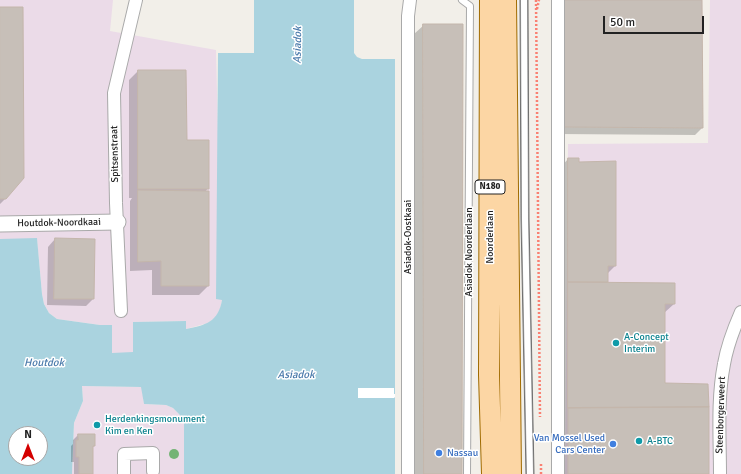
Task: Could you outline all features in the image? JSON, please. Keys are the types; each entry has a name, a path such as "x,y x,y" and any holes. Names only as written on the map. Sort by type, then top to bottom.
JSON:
{"main road":[{"name":"Noorderlaan","path":"490,0 489,375 492,474"},
{"name":"Noorderlaan","path":"506,0 511,474"}],"street":[{"name":"Spitsenstraat","path":"122,311 116,203 114,93 136,0"},
{"name":"Asiadok-Oostkaai","path":"408,474 408,16 410,0"},
{"path":"558,0 558,474"},
{"name":"Houtdok-Noordkaai","path":"0,224 118,222"},
{"name":"Steenborgerweert","path":"720,474 720,407 724,364 732,331 741,312"},
{"path":"124,474 124,454 153,453 153,471"}],"lane":[{"name":"Asiadok Noorderlaan","path":"462,0 470,6 467,474"},
{"path":"524,0 525,219 530,474"}],"path":[{"path":"537,0 535,17 540,422"},
{"path":"541,460 541,474"}],"shaded area":[{"path":"0,0 113,0 110,31 216,50 222,300 216,317 208,323 186,329 186,321 133,322 134,353 112,353 112,325 100,325 57,319 49,313 44,304 42,294 37,239 0,239"},
{"path":"710,0 741,0 741,474 565,474 568,144 708,143"},
{"path":"82,386 142,387 144,404 166,405 173,408 184,421 184,474 72,474 74,423 83,401"}],"water":[{"name":"Asiadok","path":"254,0 354,0 354,53 357,57 362,59 395,59 395,474 184,474 184,421 173,408 166,405 144,404 141,387 82,386 83,401 74,423 72,474 0,474 0,239 37,238 42,294 44,304 49,313 57,319 100,325 112,325 112,353 133,352 133,322 186,321 186,329 205,324 214,318 218,313 222,300 216,299 218,53 254,53"}],"pier":[{"path":"358,388 394,388 395,397 358,398"}],"building":[{"path":"563,0 702,0 703,128 563,127"},
{"path":"0,7 23,7 24,178 6,199 0,199"},
{"path":"423,24 463,24 462,474 424,474"},
{"path":"138,70 186,70 187,140 209,140 209,189 138,189"},
{"path":"568,158 579,158 579,162 616,161 616,266 608,266 608,282 568,282"},
{"path":"138,190 209,191 209,286 161,286 161,261 138,262"},
{"path":"55,238 95,239 94,299 54,299"},
{"name":"A-Concept Interim","path":"568,282 675,283 675,304 665,304 665,383 708,384 709,407 568,408"},
{"name":"A-BTC","path":"709,407 709,474 568,474 568,408"},
{"path":"78,434 95,434 95,446 93,446 93,474 79,474 79,457 76,457 76,440 78,440"}],"tram line":[{"path":"520,0 521,219 526,474"},
{"path":"528,0 529,219 534,474"}],"place":[{"name":"A-Concept Interim","path":"616,343"},
{"name":"Herdenkingsmonument Kim en Ken","path":"97,425"},
{"name":"A-BTC","path":"639,441"},
{"name":"Van Mossel Used Cars Center","path":"613,444"},
{"name":"Nassau","path":"439,453"}],"water label":[{"name":"Houtdok","path":"44,363"}]}
